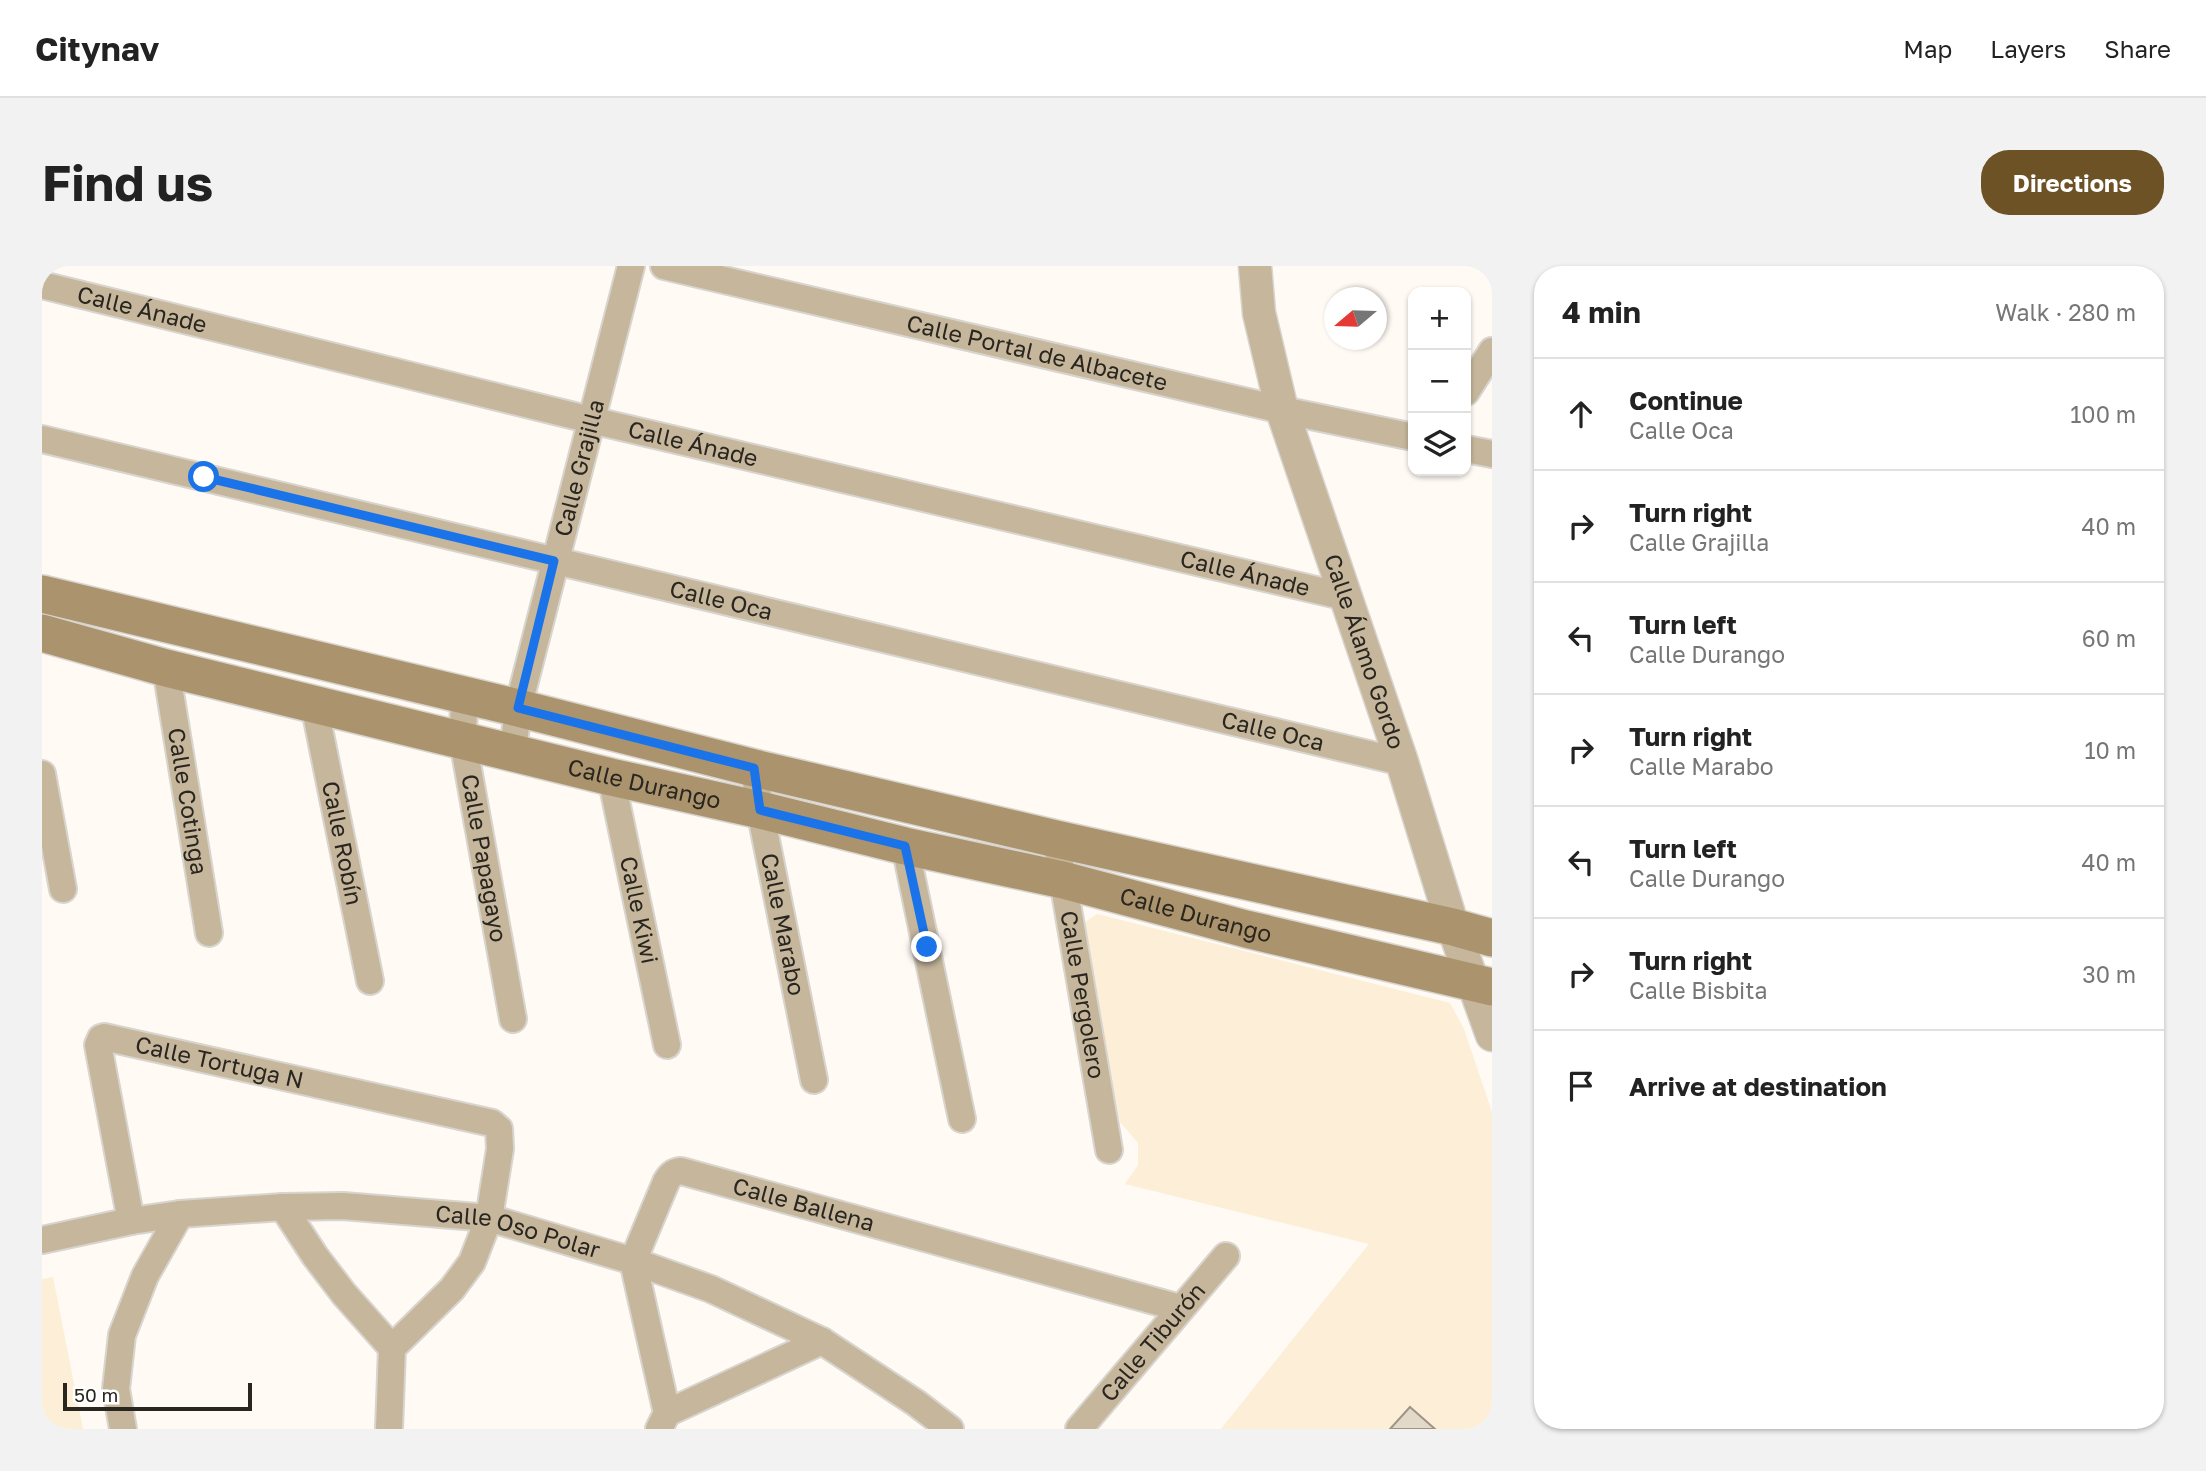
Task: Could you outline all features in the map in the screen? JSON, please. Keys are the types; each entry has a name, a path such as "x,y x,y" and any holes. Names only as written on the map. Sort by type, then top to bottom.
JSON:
{"main road":[{"name":"Calle Durango","path":"42,594 518,708 754,768 1492,938"},
{"name":"Calle Durango","path":"42,633 166,668 463,741 905,846 1063,880 1246,929 1483,985"}],"street":[{"name":"Calle Grajilla","path":"513,752 518,708 631,266"},
{"name":"Calle Portal de Albacete","path":"664,266 1282,410 1408,436"},
{"name":"Calle Álamo Gordo","path":"1255,266 1259,313 1282,410 1402,762 1453,927 1483,985 1492,1035"},
{"name":"Calle Ánade","path":"42,285 591,420 1346,597"},
{"path":"1471,384 1492,351"},
{"name":"Calle Oca","path":"42,439 1402,762"},
{"path":"1471,450 1492,454"},
{"name":"Calle Cotinga","path":"166,668 209,933"},
{"name":"Calle Papagayo","path":"464,696 463,741 513,1019"},
{"name":"Calle Robín","path":"314,704 370,981"},
{"name":"Calle Marabo","path":"754,768 814,1080"},
{"path":"42,774 64,889"},
{"name":"Calle Kiwi","path":"611,777 667,1045"},
{"name":"Calle Pergolero","path":"1056,839 1109,1150"},
{"path":"905,846 962,1119"},
{"name":"Calle Tortuga N","path":"131,1221 98,1045 104,1037 492,1123 499,1129 500,1149 489,1219"},
{"name":"Calle Ballena","path":"633,1261 669,1176 681,1171 1180,1308"},
{"name":"Calle Oso Polar","path":"42,1240 131,1221 180,1214 283,1207 344,1206 489,1219 633,1261 710,1289 822,1342 916,1416 950,1429"},
{"path":"283,1207 344,1294 392,1348"},
{"path":"123,1429 116,1389 122,1335 145,1276 180,1214"},
{"path":"389,1429 392,1348 452,1289 472,1262 489,1219"},
{"name":"Calle Tiburón","path":"1079,1429 1226,1256"},
{"path":"633,1261 663,1421 822,1342"}],"shaded area":[{"path":"1097,914 1450,1003 1464,1029 1492,1112 1492,1429 1221,1429 1369,1244 1125,1184 1138,1165 1138,1143 1120,1122 1081,925"},
{"path":"53,1277 83,1429 42,1429 42,1279"}],"building":[{"path":"1410,1407 1435,1429 1390,1429"}],"route":[{"path":"204,477 554,561 518,708 754,768 760,810 905,846 927,947"}]}
